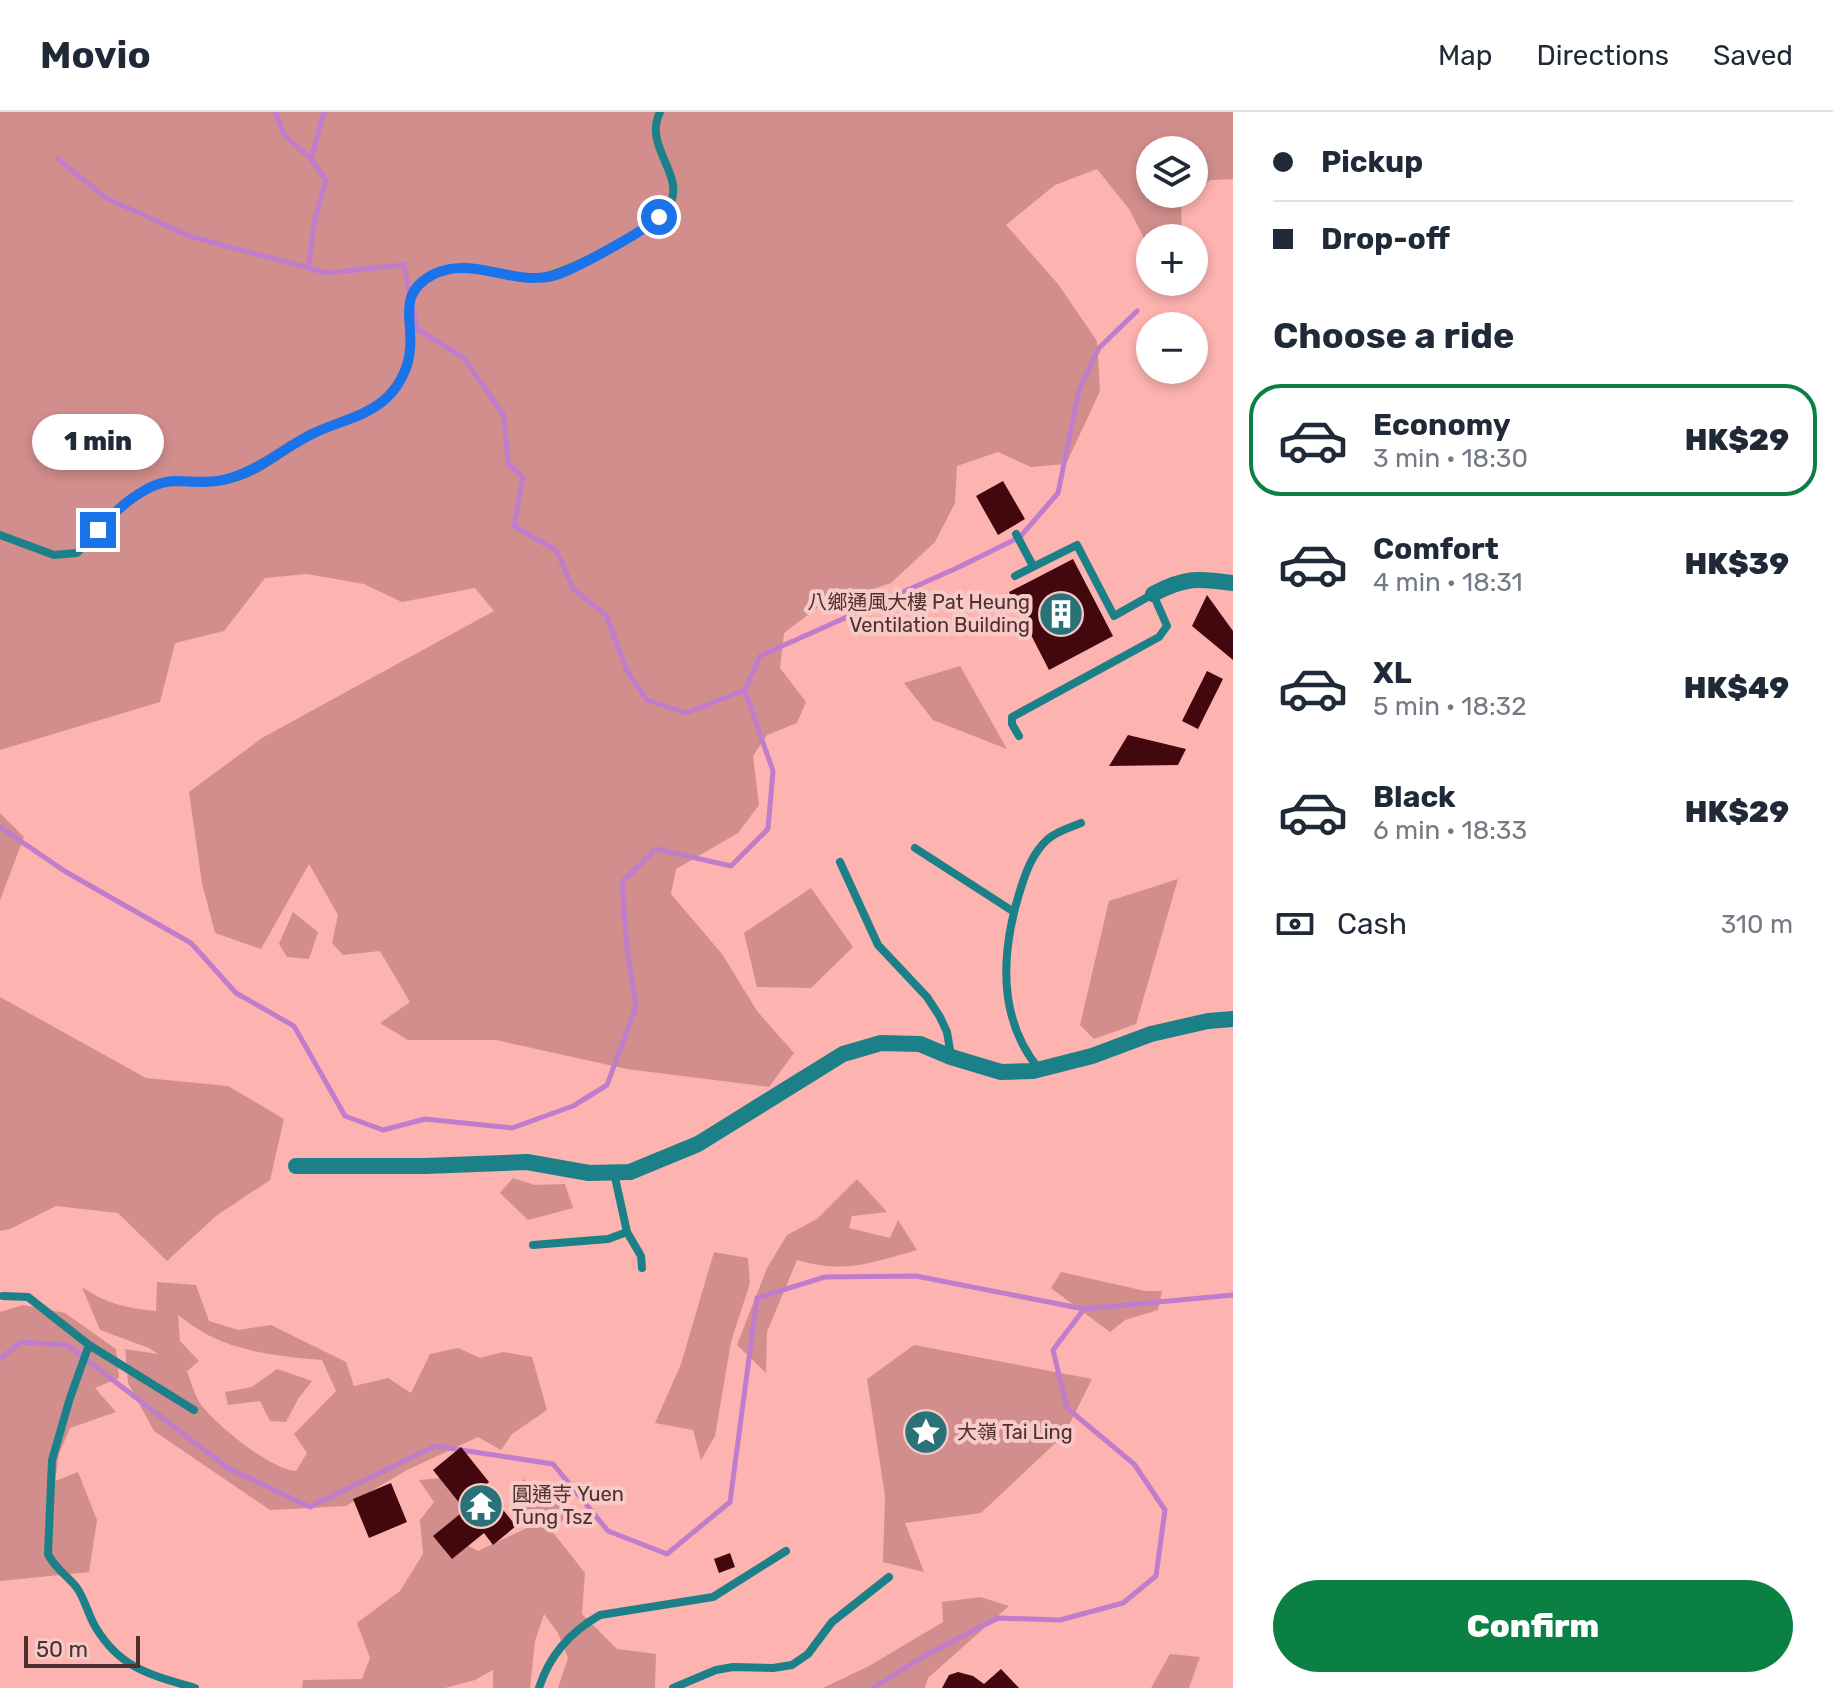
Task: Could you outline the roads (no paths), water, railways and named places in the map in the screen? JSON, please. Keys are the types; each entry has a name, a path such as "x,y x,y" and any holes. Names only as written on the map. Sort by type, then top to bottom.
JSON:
{"street":[{"path":"1153,594 1183,580 1198,578 1233,583"},
{"path":"296,1166 527,1162 589,1173 630,1172 698,1144 843,1054 881,1043 920,1044 1001,1072 1040,1070 1092,1056 1151,1034 1208,1021 1233,1019"}],"lane":[{"path":"0,535 54,555 77,553 110,517 152,487 168,481 221,481 242,475 310,435 367,412 392,392 406,368 411,345 407,317 411,297 425,280 447,270 486,270 531,278 554,276 651,224 667,208 674,190 655,137 660,112"},
{"path":"1016,534 1033,566"},
{"path":"1015,576 1077,545 1114,616 1153,594 1167,626 1165,631 1012,717 1012,724 1019,736"},
{"path":"1040,1070 1019,1039 1009,1013 1005,971 1014,912 1037,851 1059,832 1081,823"},
{"path":"915,848 1014,912"},
{"path":"840,862 878,945 927,997 940,1017 947,1032 951,1057"},
{"path":"614,1172 627,1232 641,1256 642,1268"},
{"path":"533,1245 608,1239 627,1232"},
{"path":"3,1296 28,1297 88,1349 194,1410"},
{"path":"88,1349 52,1460 48,1554 54,1566 77,1588 95,1628 113,1653 148,1674 195,1688"},
{"path":"539,1688 553,1655 583,1624 600,1615 713,1597 786,1551"},
{"path":"673,1688 716,1670 792,1665 808,1654 832,1622 889,1577"}],"waterway":[{"path":"275,112 284,135 311,159 326,180 315,219 308,268"},
{"path":"311,159 324,112"},
{"path":"58,159 106,198 189,236 327,273 404,265 417,329 464,358 504,416 508,464 523,477 514,526 557,551 573,589 606,615 627,671 647,700 686,713 745,690 760,656 1020,537 1058,493 1079,390 1099,348 1137,311"},
{"path":"0,827 66,872 191,943 236,993 294,1026 345,1116 383,1130 425,1119 512,1128 573,1106 607,1085 636,1007 627,949 622,882 656,849 731,866 768,829 773,771 745,691"},
{"path":"0,1359 21,1342 67,1345 228,1468 310,1507 435,1446 553,1464 608,1531 667,1554 730,1502 757,1298 825,1277 916,1276 1084,1309"},
{"path":"873,1688 924,1656 998,1618 1060,1620 1123,1603 1156,1576 1165,1510 1134,1464 1067,1408 1053,1350 1084,1309 1233,1295"}],"place":[{"name":"八鄉通風大樓 Pat Heung Ventilation Building","path":"1061,614"},
{"name":"大嶺 Tai Ling","path":"926,1432"},
{"name":"圓通寺 Yuen Tung Tsz","path":"481,1506"}]}
